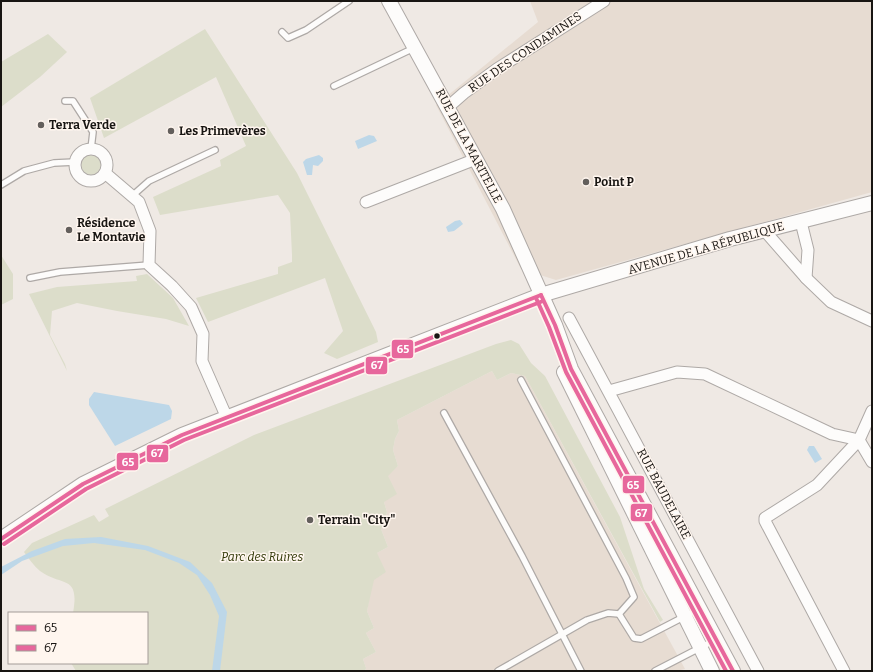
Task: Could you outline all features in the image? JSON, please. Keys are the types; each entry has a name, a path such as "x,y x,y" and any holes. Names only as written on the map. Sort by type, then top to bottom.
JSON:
{"street":[{"name":"RUE DE LA MARITELLE","path":"389,1 503,210 541,295"},
{"name":"RUE DES CONDAMINES","path":"448,107 464,93 497,69 604,1"},
{"path":"91,150 101,153 107,162 105,173 98,180 88,181 79,176 75,167 75,162 81,153 91,150"},
{"path":"366,202 476,159"},
{"path":"105,173 139,202 150,231 149,266 172,286 191,307 203,334 202,361 227,418"},
{"name":"AVENUE DE LA RÉPUBLIQUE","path":"1,539 83,484 182,435 541,295 764,230 801,222 872,203"},
{"path":"801,222 808,250 806,278"},
{"path":"764,230 806,278 831,302 872,321"},
{"path":"541,295 555,325 571,368 733,671"},
{"path":"541,295 548,329 565,377 712,671"},
{"name":"RUE BAUDELAIRE","path":"569,318 758,671"},
{"path":"609,391 677,372 705,374 832,434 859,440 872,462"},
{"path":"844,671 765,521 765,518 817,485 859,440 872,411"}],"lane":[{"path":"282,32 288,38 306,30 349,1"},
{"path":"334,86 415,48"},
{"path":"65,101 73,101 93,132 91,150"},
{"path":"132,196 149,181 215,150"},
{"path":"1,185 24,170 54,163 75,162"},
{"path":"30,278 60,272 149,266"},
{"path":"521,380 626,578 634,597 619,614"},
{"path":"444,413 522,556 581,671"},
{"path":"619,614 634,638 641,639 699,609"},
{"path":"498,671 587,620 608,613 619,614"},
{"path":"655,671 716,639"}],"shaded area":[{"path":"530,1 872,1 872,192 556,280 521,269 436,105 538,22"},
{"path":"492,371 497,380 511,373 525,376 685,669 676,671 365,671 366,668 363,659 376,652 366,633 374,628 367,611 377,553 388,547 381,529 387,512 384,502 388,475 398,466 393,450 395,439 399,431 397,420"}],"green space":[{"path":"205,29 297,173 376,332 378,342 337,359 324,353 343,331 325,278 208,322 196,298 278,274 278,267 292,262 290,213 278,195 160,215 153,197 221,166 220,160 246,146 216,77 104,138 90,98"},
{"path":"48,34 67,52 40,77 1,107 1,62"},
{"path":"91,155 98,158 101,165 98,172 91,175 84,172 81,165 84,158"},
{"path":"1,255 13,274 13,299 1,305"},
{"path":"147,274 173,298 189,326 166,319 77,303 52,311 50,335 67,371 29,294 57,287 137,281 136,276"},
{"name":"Parc des Ruires","path":"511,340 519,344 531,363 545,376 620,517 644,589 663,620 660,622 525,376 511,373 497,380 492,371 397,420 399,431 395,439 393,450 398,466 388,476 397,494 384,502 387,512 381,529 388,547 377,553 386,572 374,580 367,611 374,628 366,633 376,652 363,659 366,668 365,671 76,671 72,664 148,664 148,612 73,612 74,592 71,587 67,583 48,576 40,571 24,552 32,543 94,515 99,522 109,516 105,509 254,435 496,344"}],"water":[{"path":"369,135 374,136 377,141 358,149 355,141"},
{"path":"319,155 323,158 323,161 318,166 313,165 312,175 307,175 303,162 306,159"},
{"path":"460,220 463,224 454,231 448,232 446,227 455,221"},
{"path":"94,392 169,405 172,411 171,419 115,446 89,405 89,399"},
{"path":"809,446 814,446 822,459 815,463 807,450"},
{"path":"101,537 148,546 190,562 212,583 227,612 220,671 212,671 219,616 210,595 197,575 179,563 145,550 94,543 63,546 22,561 1,575 1,567 32,551 65,539"}],"transit line":[{"name":"65","path":"541,295 555,325 571,369 733,671"},
{"name":"65","path":"1,539 83,484 182,435 541,295"},
{"name":"67","path":"536,298 566,372 726,671"},
{"name":"67","path":"4,544 86,489 184,440 543,301"}],"place":[{"name":"Terra Verde","path":"41,125"},
{"name":"Les Primevères","path":"171,131"},
{"name":"Point P","path":"586,182"},
{"name":"Résidence Le Montavie","path":"69,230"},
{"name":"Terrain \"City\"","path":"310,520"}]}
